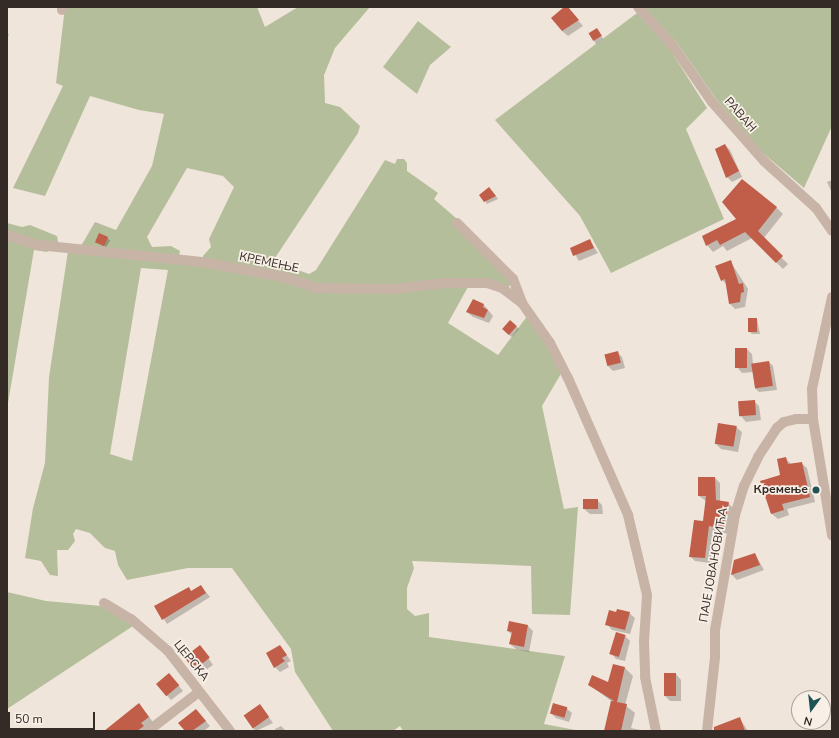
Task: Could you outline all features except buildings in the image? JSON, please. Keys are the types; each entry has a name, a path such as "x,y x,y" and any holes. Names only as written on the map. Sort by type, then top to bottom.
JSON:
{"street":[{"name":"РАВАН","path":"638,7 673,46 712,102 764,161 816,208 832,231"},
{"name":"КРЕМЕЊЕ","path":"457,223 513,279 522,302 550,343 568,378 628,515 647,595 644,642 645,677 656,731"},
{"name":"КРЕМЕЊЕ","path":"7,235 38,245 202,262 283,277 316,288 393,289 446,283 487,283 502,288 522,302"},
{"path":"832,297 812,389 813,419 832,535"},
{"name":"ПАЈЕ ЈОВАНОВИЋА","path":"707,731 715,656 715,630 735,515 744,486 758,457 777,428 784,422 813,419"},
{"name":"ЦЕРСКА","path":"104,602 131,619 168,651 230,731"},
{"path":"148,731 199,692"}],"green space":[{"path":"65,7 257,7 265,27 298,7 370,7 335,48 324,75 325,103 340,107 360,126 358,133 273,261 309,274 316,270 385,160 395,164 397,159 404,159 407,163 407,171 438,193 434,199 457,219 512,282 507,289 503,286 317,286 203,260 203,256 211,247 209,239 234,187 223,176 187,168 147,237 152,247 171,246 180,251 179,256 81,246 95,222 116,230 152,166 164,114 139,110 90,96 45,196 13,188 63,86 56,83"},
{"path":"644,7 832,7 832,126 804,188 763,153 717,100 677,43"},
{"path":"637,13 669,48 707,108 686,129 724,219 611,273 580,216 495,120"},
{"path":"418,21 451,47 430,65 417,94 383,67"},
{"path":"7,223 22,227 30,225 57,236 58,242 47,252 34,250 7,409"},
{"path":"68,251 166,261 283,279 317,290 469,285 448,323 498,355 528,315 562,372 542,406 564,509 578,507 570,615 532,614 531,566 412,561 414,568 407,588 407,609 415,616 429,613 429,637 565,656 544,724 581,731 403,731 400,726 393,731 333,731 295,672 291,649 232,568 188,568 127,580 118,565 115,551 105,548 90,533 76,529 73,534 75,541 68,550 57,550 58,576 50,575 41,561 25,558 33,508 45,463 49,377","holes":["141,268 168,270 132,461 110,454"]},
{"path":"7,592 46,601 101,606 133,626 7,709"}],"place":[{"name":"Кремење","path":"816,490"}]}
